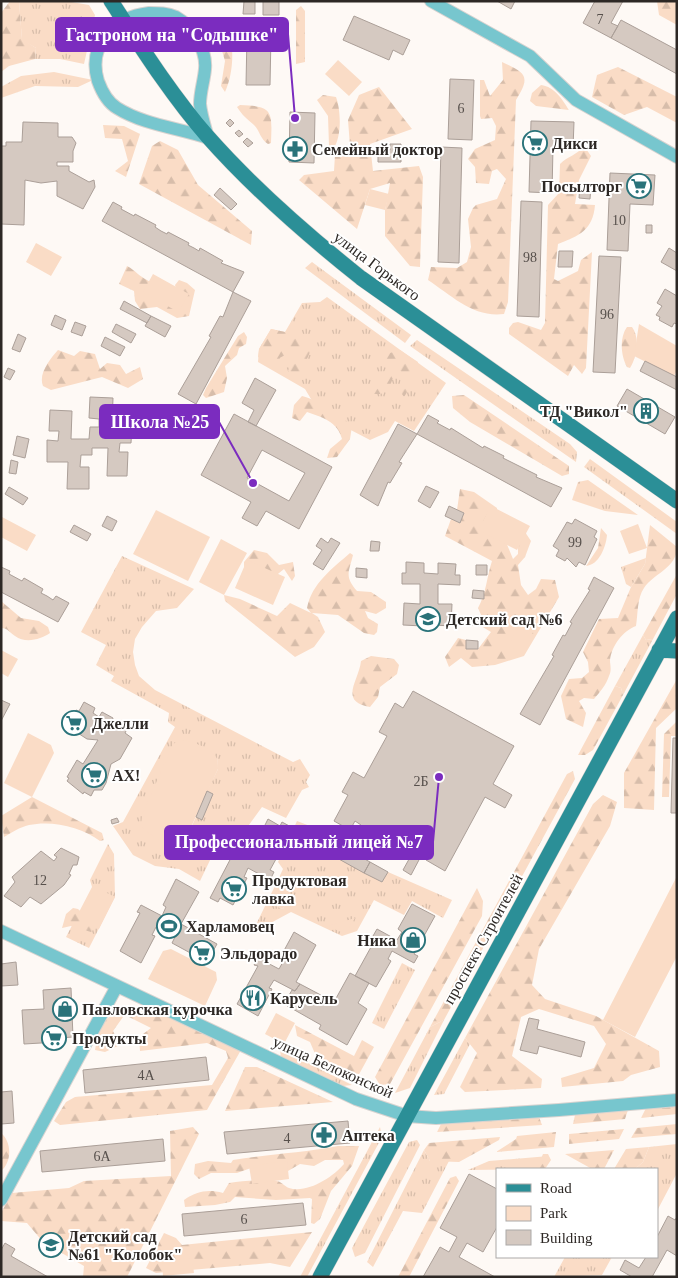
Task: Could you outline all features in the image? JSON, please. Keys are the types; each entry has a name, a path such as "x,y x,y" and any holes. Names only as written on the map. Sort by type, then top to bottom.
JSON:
{"main road":[{"path":"99,1 117,8"},
{"name":"улица Горького","path":"117,8 208,138 320,246 362,278 677,501"},
{"name":"проспект Строителей","path":"320,1277 677,618"},
{"path":"659,650 677,650"}],"street":[{"path":"431,1 530,56 576,100 677,157"},
{"path":"117,8 139,14 164,13 188,26 199,44 205,59 200,102 208,138 151,123 109,102 102,92 95,68 99,44 112,28 117,8"},
{"name":"улица Белоконской","path":"1,931 356,1099 407,1116 436,1118 677,1100"},
{"path":"1,1200 117,986"}],"green space":[{"path":"10,1 19,1 22,39 36,48 35,59 9,66 1,72 1,13"},
{"path":"19,1 66,1 89,5 95,15 84,64 60,59 35,59 36,48 22,40"},
{"path":"657,1 677,1 677,25 659,15"},
{"path":"301,6 305,11 305,62 296,64 296,10"},
{"path":"226,24 231,40 232,67 225,92 221,86 225,61 215,27"},
{"path":"338,60 362,82 349,96 325,74"},
{"path":"502,62 516,69 524,76 524,85 516,100 508,302 504,314 493,314 473,309 428,280 431,267 457,268 467,262 471,247 468,219 473,208 476,205 497,199 506,179 497,169 492,171 489,184 476,183 475,167 468,159 475,149 495,140 496,126 492,118 481,119 480,116 480,80 484,80 490,96 503,80"},
{"path":"618,67 677,97 677,123 647,107 624,115 592,97 597,75"},
{"path":"54,72 93,80 78,87 35,86 1,98 1,87 21,76"},
{"path":"541,85 554,91 569,110 536,106 530,101 532,93"},
{"path":"379,87 412,129 370,144 373,171 419,166 423,177 420,267 410,266 385,236 385,210 390,183 370,189 357,229 299,180 304,175 334,171 335,155 350,146 348,120 359,95"},
{"path":"323,95 336,97 339,109 340,124 338,138 333,149 329,146 328,116 317,100"},
{"path":"240,105 259,107 269,113 271,118 271,143 265,142 256,127 237,107"},
{"path":"103,125 124,126 140,134 126,177 115,171 128,161 122,139 105,138"},
{"path":"160,141 178,150 198,185 252,231 251,245 139,184 152,146"},
{"path":"584,146 591,156 579,180 575,204 595,205 594,214 584,231 558,244 554,279 558,281 578,271 581,260 592,252 586,368 582,374 574,365 568,376 509,334 509,328 513,323 518,322 541,330 545,323 548,205 559,193 560,164"},
{"path":"370,189 389,194 385,210 365,205"},
{"path":"36,243 62,257 51,276 26,262"},
{"path":"312,262 411,335 405,343 305,268"},
{"path":"127,266 162,288 177,293 175,285 179,280 187,283 195,290 189,316 177,318 157,307 140,309 135,301 134,291 119,284"},
{"path":"153,274 189,294 178,312 143,292"},
{"path":"327,297 446,383 414,431 395,421 388,432 370,440 320,414 305,389 258,362 259,349 271,329 285,332 302,303 320,302"},
{"path":"639,324 677,346 677,370 674,376 634,356"},
{"path":"299,325 310,352 299,377 288,371 292,360 287,354 272,362 258,357 259,349 271,329 285,332"},
{"path":"627,327 632,327 637,341 636,353 630,368 625,363 622,352 624,331"},
{"path":"244,332 247,337 246,344 239,348 237,355 225,366 227,378 224,392 206,398 203,395 206,388 238,336"},
{"path":"417,340 570,444 577,452 576,462 410,346"},
{"path":"58,350 74,356 80,351 95,354 100,369 107,363 120,365 126,374 140,367 143,379 128,388 102,377 51,390 43,386 42,377 48,362"},
{"path":"400,350 418,362 416,378 404,397 400,391 401,371 395,373 389,388 381,394 361,394 364,387 379,385 382,374 387,368 383,355"},
{"path":"464,395 569,466 569,474 562,476 470,422 453,408 452,396"},
{"path":"302,396 328,408 352,426 350,439 337,457 327,458 330,449 342,439 333,424 324,418 307,412 300,421 292,418 294,405"},
{"path":"590,459 677,522 677,534 584,467"},
{"path":"588,480 638,515 605,511 572,500 578,482"},
{"path":"460,489 474,492 497,508 495,528 506,542 513,559 518,554 518,537 525,532 531,541 525,557 518,565 521,585 528,595 536,589 541,579 555,580 559,597 524,656 495,665 472,667 461,658 449,667 445,657 458,638 466,640 466,649 478,649 491,632 481,626 482,617 478,608 485,591 492,561 445,536 451,519 460,523 464,513 457,510"},
{"path":"491,506 530,526 517,550 478,530"},
{"path":"156,510 210,537 188,581 133,554"},
{"path":"2,517 36,535 27,551 1,537"},
{"path":"638,524 647,548 629,554 620,531"},
{"path":"650,525 677,547 676,554 669,565 644,588 639,601 636,626 627,631 616,644 611,654 611,670 605,685 594,699 584,698 579,701 586,713 583,727 566,719 561,696 569,679 582,678 589,672 588,662 583,652 599,619 618,618 631,587 645,564"},
{"path":"601,528 607,535 605,545 598,559 591,565 586,566 598,548"},
{"path":"221,539 247,553 224,595 199,582"},
{"path":"254,550 267,553 279,565 293,562 295,576 292,581 284,569 273,578 244,571 244,562"},
{"path":"350,553 353,555 349,578 353,586 357,591 371,592 386,602 386,608 376,614 365,611 368,618 378,624 377,632 374,635 364,633 338,615 312,613 318,617 325,632 314,647 295,657 225,601 224,595 240,599 277,616 290,603 311,613 307,608 313,591 324,577"},
{"path":"122,556 194,589 177,608 156,611 142,627 135,639 133,652 139,676 155,690 293,762 300,759 310,775 306,782 309,787 302,790 286,818 262,807 246,829 224,831 200,881 179,869 155,866 133,855 113,826 123,822 175,727 168,722 169,713 111,681 114,676 96,665 106,645 81,632","holes":["217,758 218,769 207,791 213,794 202,819 196,817 185,840"]},
{"path":"646,558 645,564 631,587 626,584 621,567"},
{"path":"247,560 285,577 273,605 235,588"},
{"path":"677,574 677,594 653,639 646,640 643,635"},
{"path":"1,601 21,618 39,621 48,627 50,633 38,639 24,640 1,628"},
{"path":"521,622 534,630 522,654 508,646"},
{"path":"643,635 646,640 653,639 623,695 621,688 615,686"},
{"path":"1,650 18,659 8,677 1,673"},
{"path":"371,656 394,659 399,665 397,674 380,687 378,697 370,707 360,704 355,700 353,689 361,661"},
{"path":"677,679 677,708 656,728 654,810 624,808 624,773"},
{"path":"615,686 621,688 623,695 593,750 585,755 578,755"},
{"path":"677,721 677,736 671,736 669,797 662,797 664,734"},
{"path":"28,733 51,745 54,753 32,797 4,783"},
{"path":"180,740 194,743 210,751 217,758 218,769 185,840 179,845 158,839 141,826 142,815 173,744"},
{"path":"573,771 575,779 444,1020 430,1027 567,774"},
{"path":"603,795 617,802 610,826 539,949 532,985 545,999 596,1016 659,1051 660,1067 631,1075 623,1081 562,1087 561,1078 594,1068 606,1044 594,1026 539,1009 521,1017 512,1056 542,1079 541,1088 465,1092 460,1087 477,1053 465,1038 593,804"},
{"path":"32,797 102,833 104,840 100,841 76,828 47,823 26,826 4,837 1,816"},
{"path":"297,821 310,826 310,843 382,882 388,872 452,900 443,918 412,901 404,915 374,900 357,931 342,936 291,912 252,933 267,902 283,909 290,894 275,886 283,869 278,862"},
{"path":"108,844 114,854 115,897 89,948 66,937 92,887 90,880"},
{"path":"677,876 677,956 635,1037 603,1020"},
{"path":"275,886 290,893 283,909 267,902"},
{"path":"95,887 115,897 99,929 79,919"},
{"path":"477,888 483,901 482,916 390,1084 380,1085 375,1077"},
{"path":"73,908 78,909 93,923 94,929 91,932 71,926 62,928 66,914"},
{"path":"355,918 345,934 328,926"},
{"path":"171,949 216,972 217,980 205,1006 148,979 163,951"},
{"path":"402,963 415,970 384,1029 372,1023"},
{"path":"118,1008 152,1008 241,1050 207,1110 60,1125 54,1121 66,1102 75,1097 212,1085 228,1058 226,1051 207,1043 140,1051 139,1037 151,1028 127,1016 123,1017 113,1031 120,1045 105,1052 95,1050 99,1027"},
{"path":"276,1013 295,1023 284,1044 265,1034"},
{"path":"444,1020 410,1088 395,1093 430,1027"},
{"path":"295,1025 354,1056 362,1040 374,1047 357,1078 316,1056 310,1042 297,1036"},
{"path":"465,1038 470,1044 444,1094 434,1095"},
{"path":"280,1049 352,1085 343,1086 281,1058"},
{"path":"245,1067 257,1067 333,1102 225,1111"},
{"path":"677,1105 677,1114 641,1118 646,1108"},
{"path":"628,1110 625,1119 573,1124 575,1115"},
{"path":"539,1117 542,1125 437,1132 442,1122"},
{"path":"677,1124 677,1134 631,1138 637,1128"},
{"path":"193,1127 199,1134 127,1277 83,1277 84,1266 43,1242 27,1223 1,1221 1,1213 12,1193 69,1188 84,1181 171,1176 170,1131"},
{"path":"380,1127 382,1137 307,1277 300,1277"},
{"path":"624,1129 619,1139 569,1144 569,1134"},
{"path":"556,1132 554,1147 496,1152 516,1139 517,1136"},
{"path":"1,1133 9,1147 9,1157 1,1171"},
{"path":"500,1137 499,1140 459,1162 430,1161 424,1150 429,1143"},
{"path":"417,1140 420,1145 365,1253 355,1257 352,1248 409,1142"},
{"path":"677,1144 677,1173 658,1209 658,1168 636,1168 643,1162 649,1147"},
{"path":"338,1146 359,1146 352,1166 331,1191 320,1219 314,1224 311,1223 312,1199 310,1198 276,1200 235,1197 230,1202 215,1205 185,1207 184,1200 189,1197 203,1192 223,1193 229,1183 270,1180 279,1182 289,1188 304,1189 327,1179 344,1164 343,1160 325,1160 314,1166 300,1164 288,1171 251,1168 237,1173 211,1173 199,1179 194,1174 195,1164 208,1161 231,1163 233,1160"},
{"path":"649,1147 643,1162 636,1168 615,1168 626,1149"},
{"path":"424,1150 430,1161 449,1161 422,1213 403,1211 373,1267 367,1262"},
{"path":"614,1150 605,1168 590,1168 565,1154"},
{"path":"543,1154 548,1154 551,1160 546,1168 521,1168 522,1166 539,1163"},
{"path":"549,1156 543,1168 468,1170 489,1161"},
{"path":"287,1161 289,1179 252,1184 249,1166"},
{"path":"456,1176 459,1181 409,1277 398,1277 450,1178"},
{"path":"312,1232 290,1267 270,1263 156,1273 146,1268 164,1233 176,1238 182,1245"},
{"path":"192,1258 194,1273 163,1276 162,1262"},
{"path":"564,1258 611,1258 602,1275 554,1277"}],"building":[{"path":"244,1 255,1 255,14 243,14"},
{"path":"263,1 279,1 279,15 263,15"},
{"path":"497,1 515,1 511,9"},
{"path":"595,1 623,1 611,23 618,26 611,38 583,23"},
{"path":"354,16 410,40 403,55 393,50 389,60 343,40"},
{"path":"621,20 677,50 677,74 611,38"},
{"path":"247,35 271,35 270,85 246,85"},
{"path":"450,79 474,80 472,140 448,139"},
{"path":"290,112 315,113 314,163 289,162"},
{"path":"230,119 234,123 230,127 226,123"},
{"path":"531,121 574,122 573,148 553,147 552,193 529,192"},
{"path":"23,122 58,123 58,137 72,137 76,143 73,151 73,162 57,162 57,166 69,166 69,171 89,182 94,180 95,187 83,209 57,196 57,181 41,183 25,180 24,225 1,224 1,146 6,146 6,142 22,142"},
{"path":"239,130 243,134 239,137 235,133"},
{"path":"247,138 253,143 248,147 243,142"},
{"path":"390,144 401,144 401,162 378,162 378,150 390,150"},
{"path":"441,147 462,148 459,263 438,262"},
{"path":"610,173 655,175 653,205 630,204 628,251 607,250"},
{"path":"580,185 591,186 590,199 579,198"},
{"path":"220,188 237,204 231,210 214,195"},
{"path":"521,201 542,202 539,317 517,316"},
{"path":"113,202 134,216 135,214 156,225 155,227 161,231 167,234 168,232 189,243 188,245 199,251 200,248 223,261 221,263 244,272 233,292 102,221"},
{"path":"646,225 652,225 652,233 646,233"},
{"path":"669,248 677,253 677,271 661,262"},
{"path":"559,251 573,251 572,267 558,267"},
{"path":"599,256 621,257 615,373 593,372"},
{"path":"665,289 677,296 677,324 674,323 672,327 659,320 660,317 656,315 662,306 657,303"},
{"path":"233,292 251,301 196,404 178,394 211,337 209,336 220,316 223,317"},
{"path":"124,301 151,316 147,323 120,309"},
{"path":"55,315 66,320 62,330 51,325"},
{"path":"151,316 171,326 165,337 145,326"},
{"path":"75,322 86,326 82,336 71,332"},
{"path":"116,324 136,334 131,343 112,332"},
{"path":"18,334 26,338 20,352 12,349"},
{"path":"105,337 125,347 120,356 101,346"},
{"path":"645,361 677,377 677,390 640,371"},
{"path":"8,368 15,371 10,380 4,377"},
{"path":"255,378 276,390 256,426 248,422 254,410 242,403"},
{"name":"ТД \"Викол\"","path":"627,389 675,417 665,434 617,406"},
{"path":"90,397 113,398 112,424 132,425 131,443 120,443 119,452 128,452 127,476 107,476 108,448 92,448 92,455 81,455 80,467 89,467 89,489 67,489 68,462 47,462 47,440 58,441 59,431 49,431 50,410 72,411 71,439 89,439 90,427 99,427 99,419 89,418"},
{"path":"234,414 332,467 299,529 266,511 257,526 242,518 251,502 201,475","holes":["262,450 305,473 289,501 247,478"]},
{"path":"428,415 439,421 437,423 450,430 451,428 483,448 484,446 504,456 503,458 537,475 536,477 562,488 551,507 417,434"},
{"path":"398,424 417,434 399,462 402,463 390,483 388,482 378,506 360,495"},
{"path":"17,436 29,439 25,458 13,455"},
{"path":"11,460 18,462 16,474 9,473"},
{"path":"426,486 439,492 430,508 418,501"},
{"path":"9,487 28,498 23,505 5,494"},
{"path":"449,506 464,513 460,523 445,516"},
{"path":"107,516 117,521 112,531 102,526"},
{"path":"575,519 597,531 594,537 597,539 585,565 579,562 576,567 567,558 565,561 556,556 559,550 553,546 567,522 572,524"},
{"path":"74,525 91,534 87,541 70,532"},
{"path":"321,538 328,543 331,538 340,543 323,570 313,564 322,550 316,546"},
{"path":"371,541 380,542 379,551 370,551"},
{"path":"406,562 424,563 424,573 438,574 438,563 456,564 455,575 460,575 460,585 438,584 438,604 452,604 451,626 434,625 434,615 423,614 423,626 403,625 404,603 420,604 420,584 402,584 402,573 406,573"},
{"path":"476,565 487,565 487,575 476,575"},
{"path":"1,567 10,571 9,574 22,581 24,578 43,589 41,593 53,600 56,596 69,603 58,622 1,592"},
{"path":"356,568 367,569 367,578 356,577"},
{"path":"594,577 614,588 540,725 520,714 554,656 552,655 563,635 565,636 572,623 570,622 590,590 588,589"},
{"path":"473,590 484,591 484,599 472,598"},
{"path":"468,616 482,617 481,626 468,625"},
{"path":"466,640 478,641 478,649 466,649"},
{"path":"413,691 514,746 493,784 512,795 505,808 485,797 445,871 426,860 428,857 419,852 417,856 420,858 411,875 403,870 413,852 398,845 392,856 355,836 361,825 355,821 350,830 334,821 348,795 342,792 353,772 364,778 387,736 379,732 395,703 403,708"},
{"path":"1,700 10,704 1,721"},
{"path":"84,702 95,708 93,713 99,717 102,712 113,718 112,722 117,725 118,722 128,727 125,733 132,738 120,759 111,764 102,790 94,790 91,796 84,792 83,794 67,781 69,778 67,777 77,760 83,764 98,740 87,739 67,726 76,710 79,711"},
{"path":"673,738 677,738 677,813 671,813"},
{"path":"207,791 213,794 202,820 196,817"},
{"path":"117,818 119,822 112,824 111,820"},
{"path":"268,819 280,826 282,822 293,828 270,870 274,872 270,880 248,868 244,877 247,878 233,905 220,898 218,902 210,898 232,856 229,854 232,847 253,858 258,849 254,847"},
{"path":"316,832 370,862 364,873 310,843"},
{"path":"61,848 79,857 77,865 73,865 69,874 71,875 64,885 41,904 30,897 21,907 4,896 15,882 12,877 41,851 54,861 57,857 54,855"},
{"path":"370,862 388,872 382,882 364,873"},
{"path":"176,879 199,892 181,924 217,944 207,962 172,943 175,937 156,927 152,935 155,936 141,963 120,951 140,913 137,912 141,905 162,916 166,907 163,905"},
{"path":"412,904 435,916 414,954 418,956 414,963 392,951 388,959 391,961 376,987 355,976 376,938 373,936 377,929 397,940 402,932 398,929"},
{"path":"294,932 316,945 296,982 300,984 295,991 274,980 269,988 272,989 258,1016 237,1004 258,966 254,965 258,958 279,969 284,960 280,958"},
{"path":"16,962 18,985 1,986 1,964"},
{"path":"350,973 369,983 358,1003 367,1009 347,1045 319,1029 321,1025 284,1004 292,990 295,991 300,984 334,1002"},
{"path":"71,988 73,1037 58,1038 58,1042 24,1044 22,1010 44,1009 43,990"},
{"path":"529,1018 539,1020 537,1029 585,1042 581,1057 539,1046 537,1054 520,1050"},
{"path":"206,1057 209,1080 85,1093 83,1070"},
{"path":"12,1091 14,1123 1,1124 1,1092"},
{"path":"348,1121 350,1143 227,1154 224,1132"},
{"path":"163,1139 165,1161 42,1172 40,1151"},
{"path":"469,1174 496,1188 496,1229 483,1252 467,1243 459,1257 495,1277 423,1277 440,1247 449,1252 457,1237 440,1228"},
{"path":"303,1203 306,1225 184,1236 182,1214"},
{"path":"668,1216 675,1220 677,1217 677,1256 667,1250 652,1277 632,1277 620,1270 625,1260 639,1268 645,1258 658,1258 658,1235"},
{"path":"5,1243 15,1249 11,1256 48,1277 1,1277 1,1250"}],"place":[{"name":"Гастроном на \"Содышке\"","path":"295,118"},
{"name":"Дикси","path":"535,143"},
{"name":"Семейный доктор","path":"295,149"},
{"name":"Посылторг","path":"639,186"},
{"name":"ТД \"Викол\"","path":"646,411"},
{"name":"Школа №25","path":"253,483"},
{"name":"Детский сад №6","path":"428,619"},
{"name":"Джелли","path":"74,723"},
{"name":"АХ!","path":"94,775"},
{"name":"Профессиональный лицей №7","path":"439,777"},
{"name":"Продуктовая лавка","path":"234,889"},
{"name":"Харламовец","path":"169,926"},
{"name":"Ника","path":"413,940"},
{"name":"Эльдорадо","path":"202,953"},
{"name":"Карусель","path":"253,998"},
{"name":"Павловская курочка","path":"65,1009"},
{"name":"Продукты","path":"54,1038"},
{"name":"Аптека","path":"324,1135"},
{"name":"Детский сад №61 \"Колобок\"","path":"51,1245"}]}
